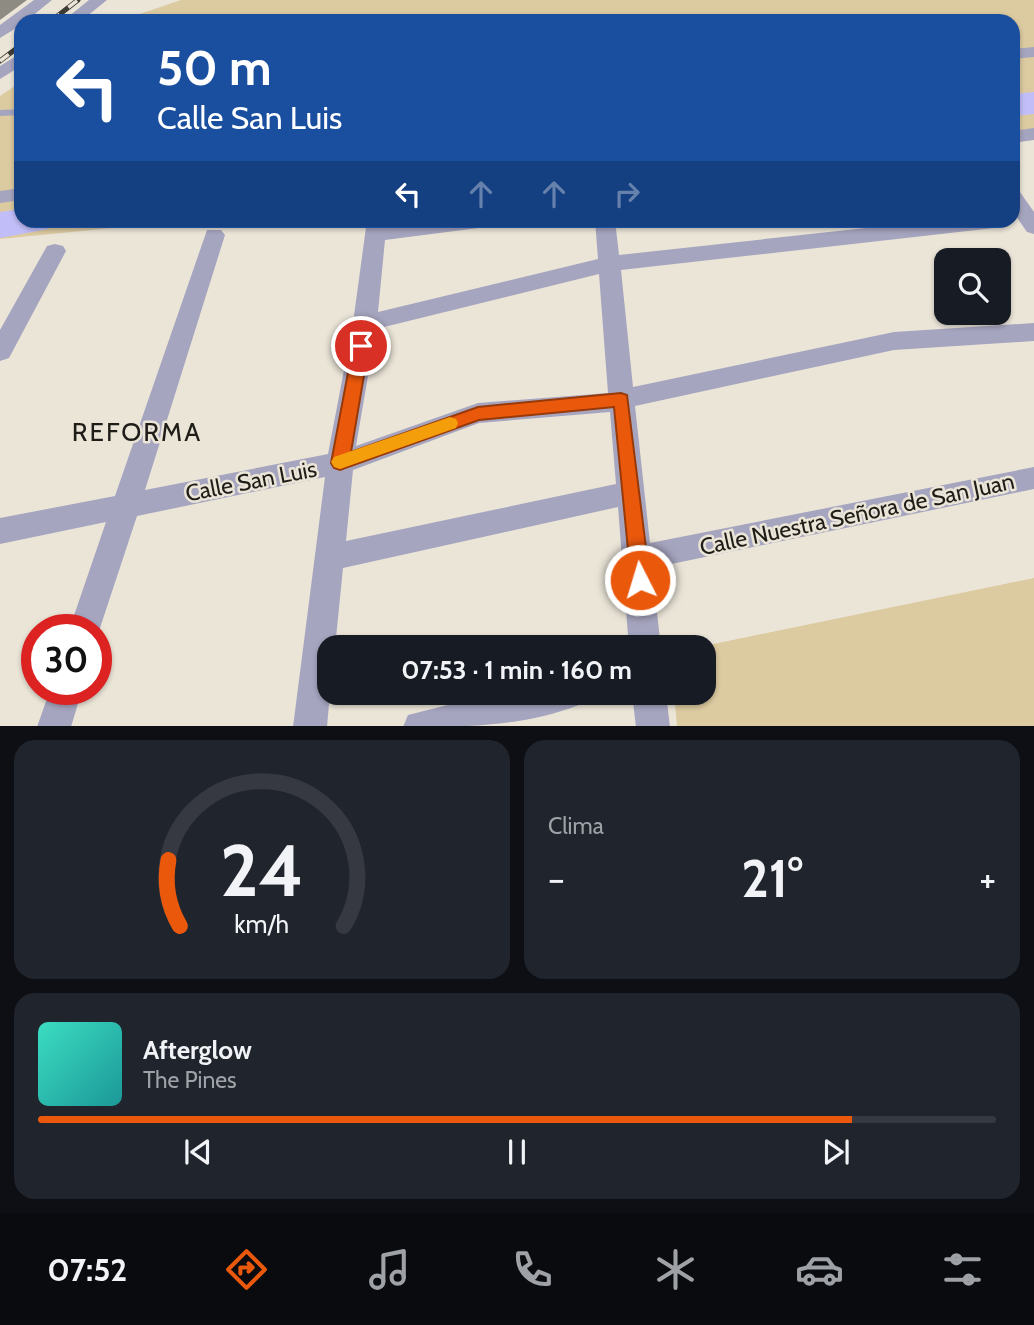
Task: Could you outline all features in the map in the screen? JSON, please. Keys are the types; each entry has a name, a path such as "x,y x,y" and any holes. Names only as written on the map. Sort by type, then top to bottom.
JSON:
{"street":[{"path":"25,14 44,0"},
{"path":"80,14 99,0"},
{"path":"0,74 14,63"},
{"path":"310,726 340,463 365,323 376,228"},
{"path":"605,228 639,558 644,635"},
{"path":"365,323 608,264 931,228"},
{"path":"90,614 214,235"},
{"path":"0,352 55,251"},
{"name":"Calle San Luis","path":"0,531 340,463 478,413 621,400 894,341 1034,331"},
{"name":"Calle Nuestra Señora de San Juan","path":"639,558 1034,478"},
{"path":"329,558 632,492"},
{"path":"54,726 61,705"},
{"path":"420,726 514,705"},
{"path":"650,705 653,726"}],"shaded area":[{"path":"181,0 1034,0 1034,132 1020,135 1020,14 140,14"},
{"path":"14,87 14,228 112,228 0,239 0,96"},
{"path":"1034,578 1034,726 677,726 675,705 716,705 716,643"}],"waterway":[{"path":"1020,104 1034,103"},
{"path":"0,225 14,223"}],"railway":[{"path":"60,14 78,0"},
{"path":"0,61 14,50"}],"slow traffic":[{"path":"340,462 450,423"}],"district":[{"name":"REFORMA","path":"137,432"}],"route":[{"path":"361,346 340,463 478,413 621,400 640,580"}]}
